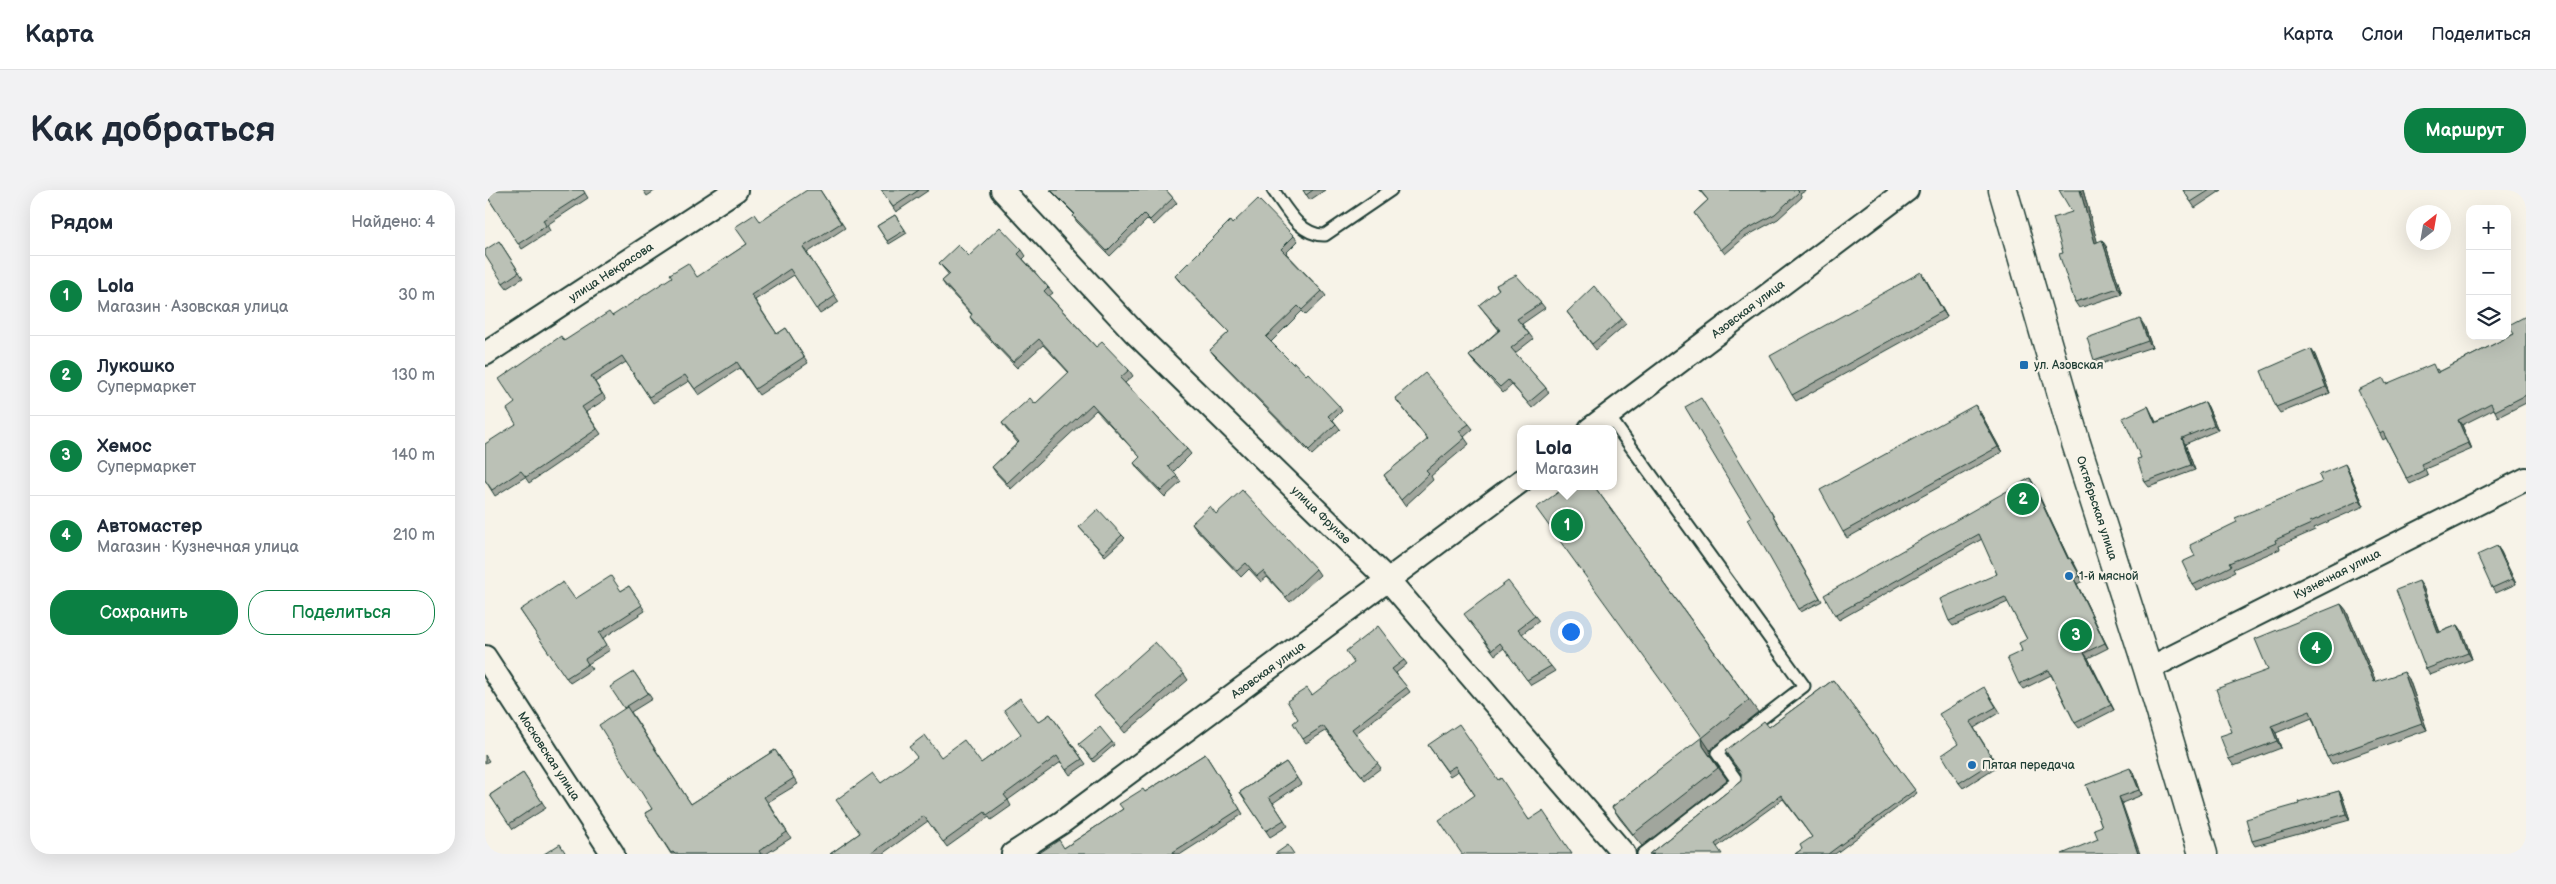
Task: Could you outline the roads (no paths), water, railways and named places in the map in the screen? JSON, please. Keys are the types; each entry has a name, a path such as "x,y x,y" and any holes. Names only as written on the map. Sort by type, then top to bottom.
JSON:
{"street":[{"name":"улица Некрасова","path":"485,354 736,190"},
{"name":"улица Фрунзе","path":"1002,190 1134,332 1389,581 1624,854"},
{"name":"Азовская улица","path":"1595,425 1907,190"},
{"name":"Октябрьская улица","path":"2003,190 2076,443 2148,669 2203,854"},
{"name":"Кузнечная улица","path":"2148,669 2526,479"},
{"name":"Азовская улица","path":"1013,854 1061,823 1517,484"},
{"name":"Московская улица","path":"485,657 613,854"}],"lane":[{"path":"1273,190 1300,226 1316,235 1325,235 1391,190"},
{"path":"1609,415 1616,425"},
{"path":"1617,426 1804,686 1717,753 1737,781 1643,854"}],"place":[{"name":"ул. Азовская","path":"2024,365"},
{"name":"Лукошко","path":"2023,499"},
{"name":"Lola","path":"1567,525"},
{"name":"1-й мясной","path":"2069,576"},
{"name":"Хемос","path":"2076,635"},
{"name":"Автомастер","path":"2316,648"},
{"name":"Пятая передача","path":"1972,765"}]}
